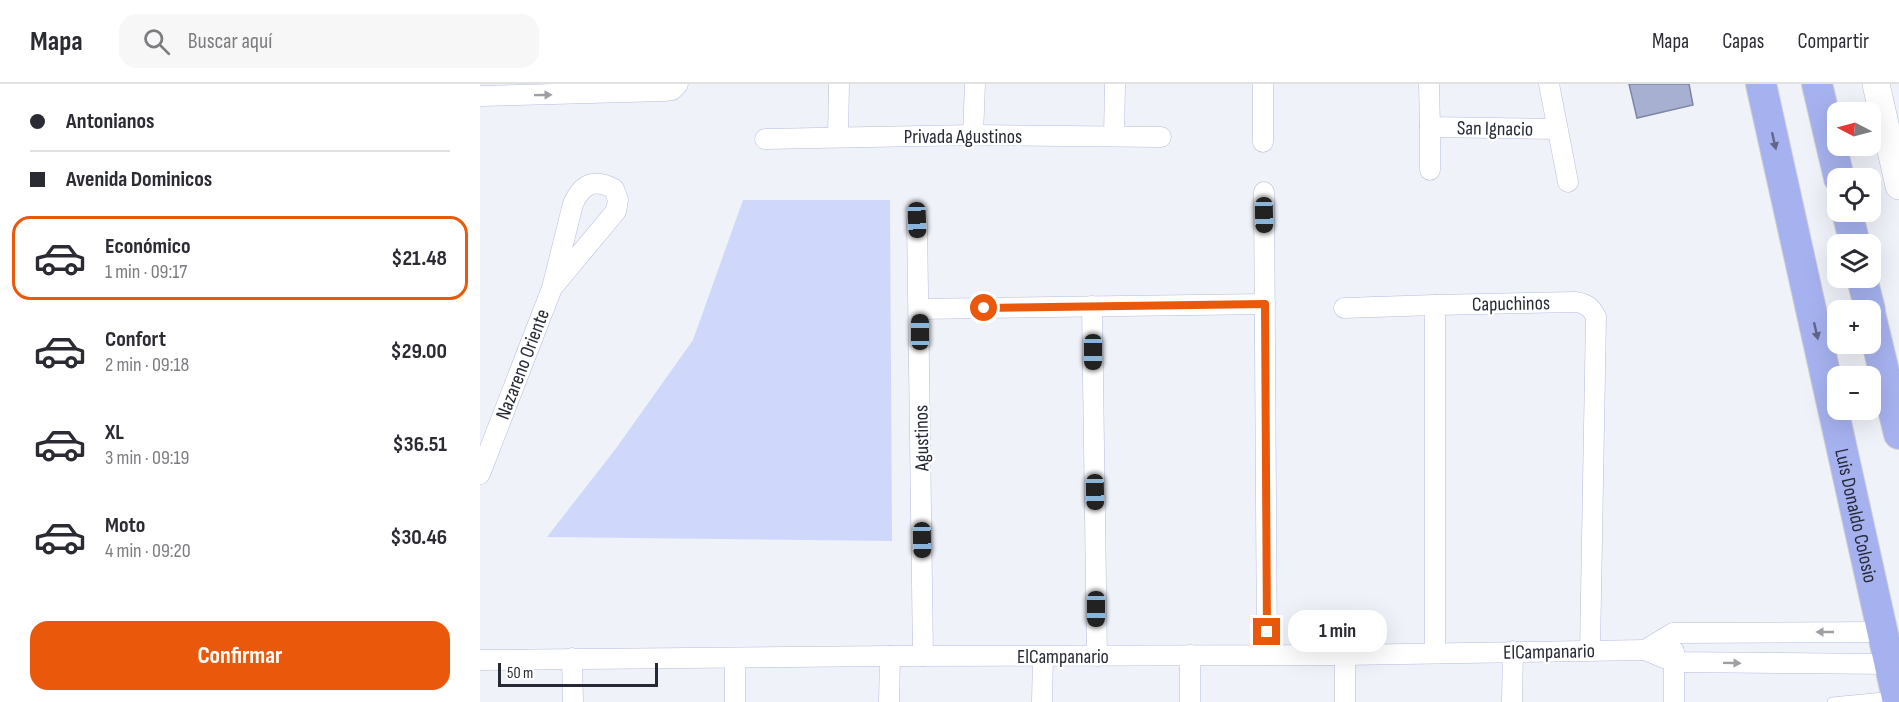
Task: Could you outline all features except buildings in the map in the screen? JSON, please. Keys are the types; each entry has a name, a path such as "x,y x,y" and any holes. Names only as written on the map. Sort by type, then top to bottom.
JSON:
{"main road":[{"name":"Luis Donaldo Colosio","path":"1761,84 1897,699"},
{"path":"1817,84 1837,168"},
{"path":"1880,354 1899,434"},
{"path":"1883,366 1899,393"}],"street":[{"path":"484,92 664,92 672,90 678,84"},
{"path":"838,137 839,84"},
{"path":"973,135 975,84"},
{"path":"1114,136 1115,84"},
{"path":"1263,84 1263,141"},
{"name":"San Ignacio","path":"1429,84 1430,127 1557,129 1549,84"},
{"path":"1876,84 1899,186"},
{"path":"1430,127 1430,170"},
{"path":"1557,129 1568,182"},
{"name":"Privada Agustinos","path":"765,139 973,135 1161,137"},
{"name":"Nazareno Oriente","path":"480,474 552,288 573,204 579,192 587,186 606,185 614,189 618,200 616,211 552,288"},
{"path":"1263,192 1267,655"},
{"name":"Agustinos","path":"917,220 923,656"},
{"name":"Capuchinos","path":"1435,305 1576,302 1586,304 1596,317 1590,650"},
{"path":"919,309 1265,304"},
{"path":"1344,308 1435,305 1435,653"},
{"path":"1092,306 1097,656"},
{"path":"1645,650 1673,633 1883,632"},
{"path":"1673,633 1674,702"},
{"name":"ElCampanario","path":"480,660 1345,655 1645,650 1674,662 1890,664"},
{"path":"1512,702 1513,651"},
{"path":"1190,655 1190,702"},
{"path":"1345,655 1346,702"},
{"path":"889,702 890,656"},
{"path":"1042,702 1043,656"},
{"path":"572,658 573,702"},
{"path":"735,658 735,702"}],"lane":[{"path":"1832,702 1897,699"}],"shaded area":[{"path":"743,200 890,200 892,541 547,537 617,447 693,340"}],"route":[{"path":"984,308 1265,304 1267,632"}]}
